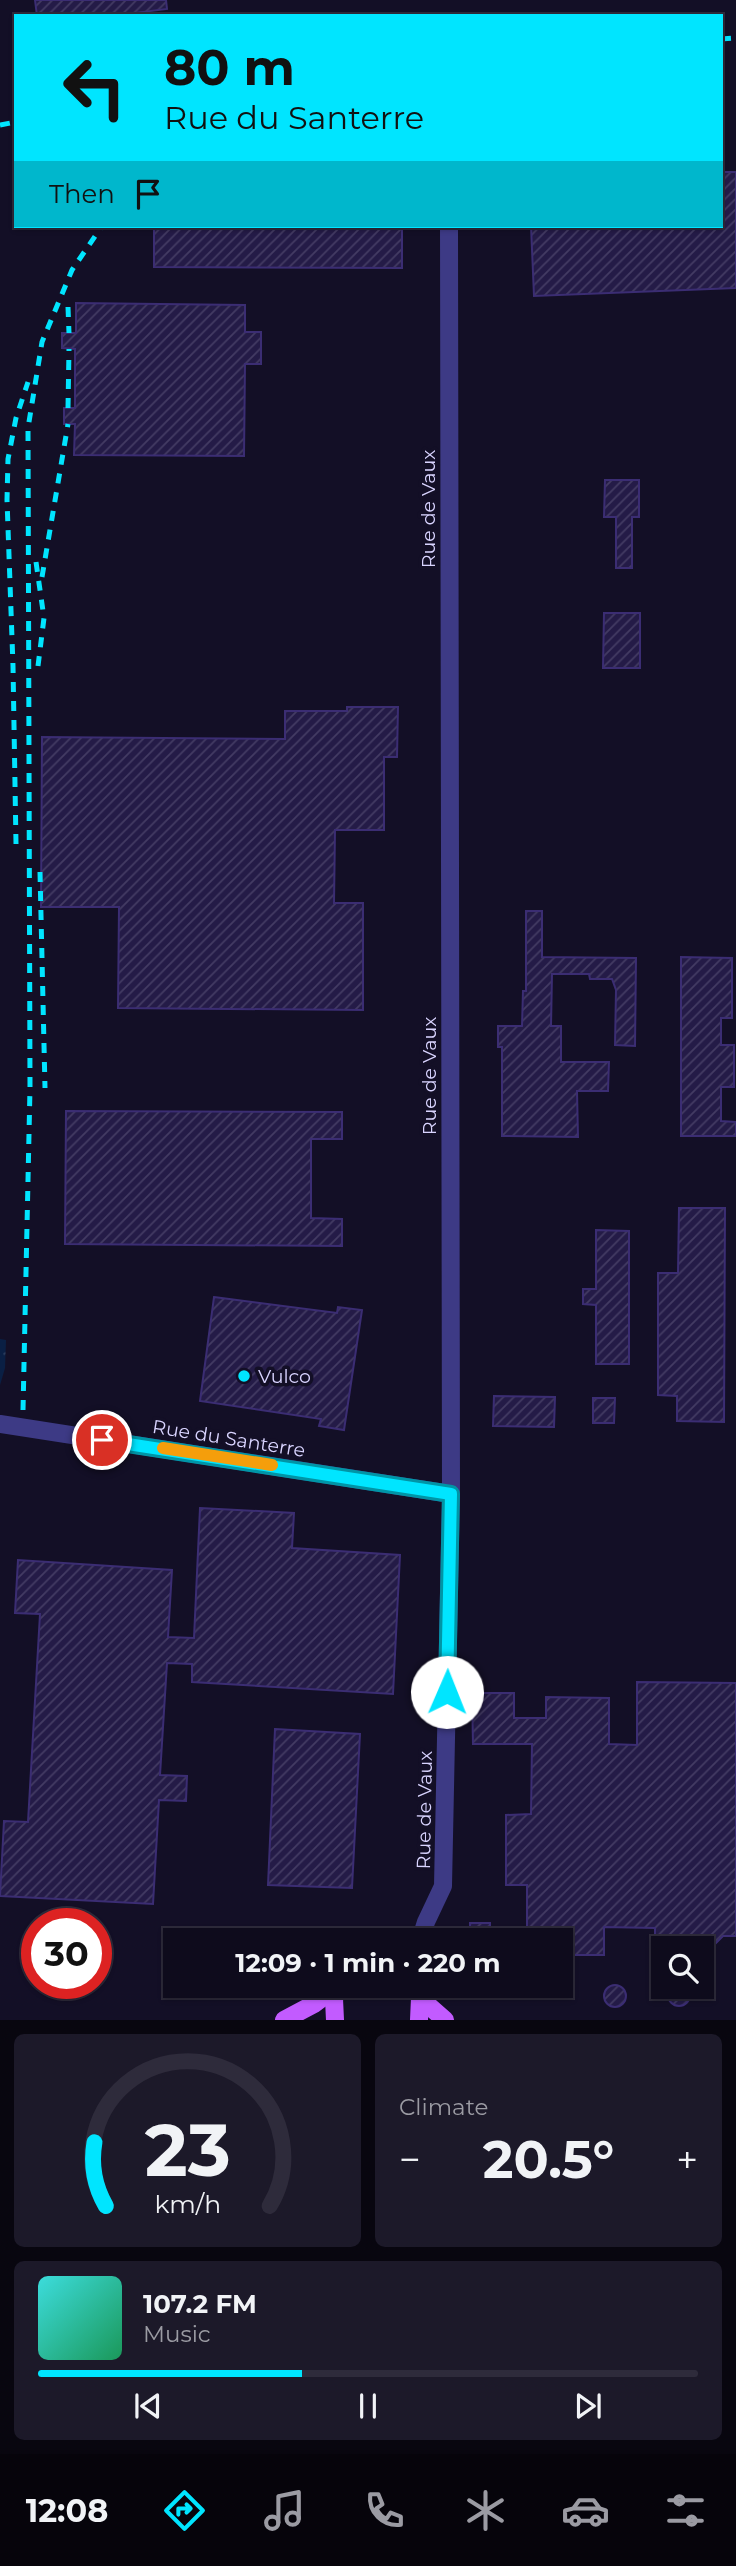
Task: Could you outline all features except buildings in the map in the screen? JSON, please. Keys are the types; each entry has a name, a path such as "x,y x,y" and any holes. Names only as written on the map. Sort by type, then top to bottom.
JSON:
{"main road":[{"path":"284,2020 322,1998"},
{"path":"334,1998 335,2020"},
{"path":"418,1998 419,2020"},
{"path":"424,1998 446,2020"}],"street":[{"name":"Rue de Vaux","path":"424,1928 443,1886 451,1494 449,228"},
{"name":"Rue du Santerre","path":"0,1424 451,1494"},
{"name":"Rue de Vaux","path":"420,1928 426,1922"}],"water":[{"path":"0,1339 6,1340 5,1368 0,1385"}],"railway":[{"path":"723,39 736,38"},
{"path":"0,125 14,122"},
{"path":"23,1410 30,1088 28,428 42,342 72,270 101,228"},
{"path":"68,307 69,333"},
{"path":"68,408 69,349"},
{"path":"16,844 8,459 16,418 28,382"},
{"path":"42,577 68,424"},
{"path":"36,562 44,618 38,666"},
{"path":"40,872 45,1088"}],"slow traffic":[{"path":"163,1448 272,1465"}],"place":[{"name":"Vulco","path":"244,1376"}],"route":[{"path":"102,1440 451,1494 447,1692"}]}
